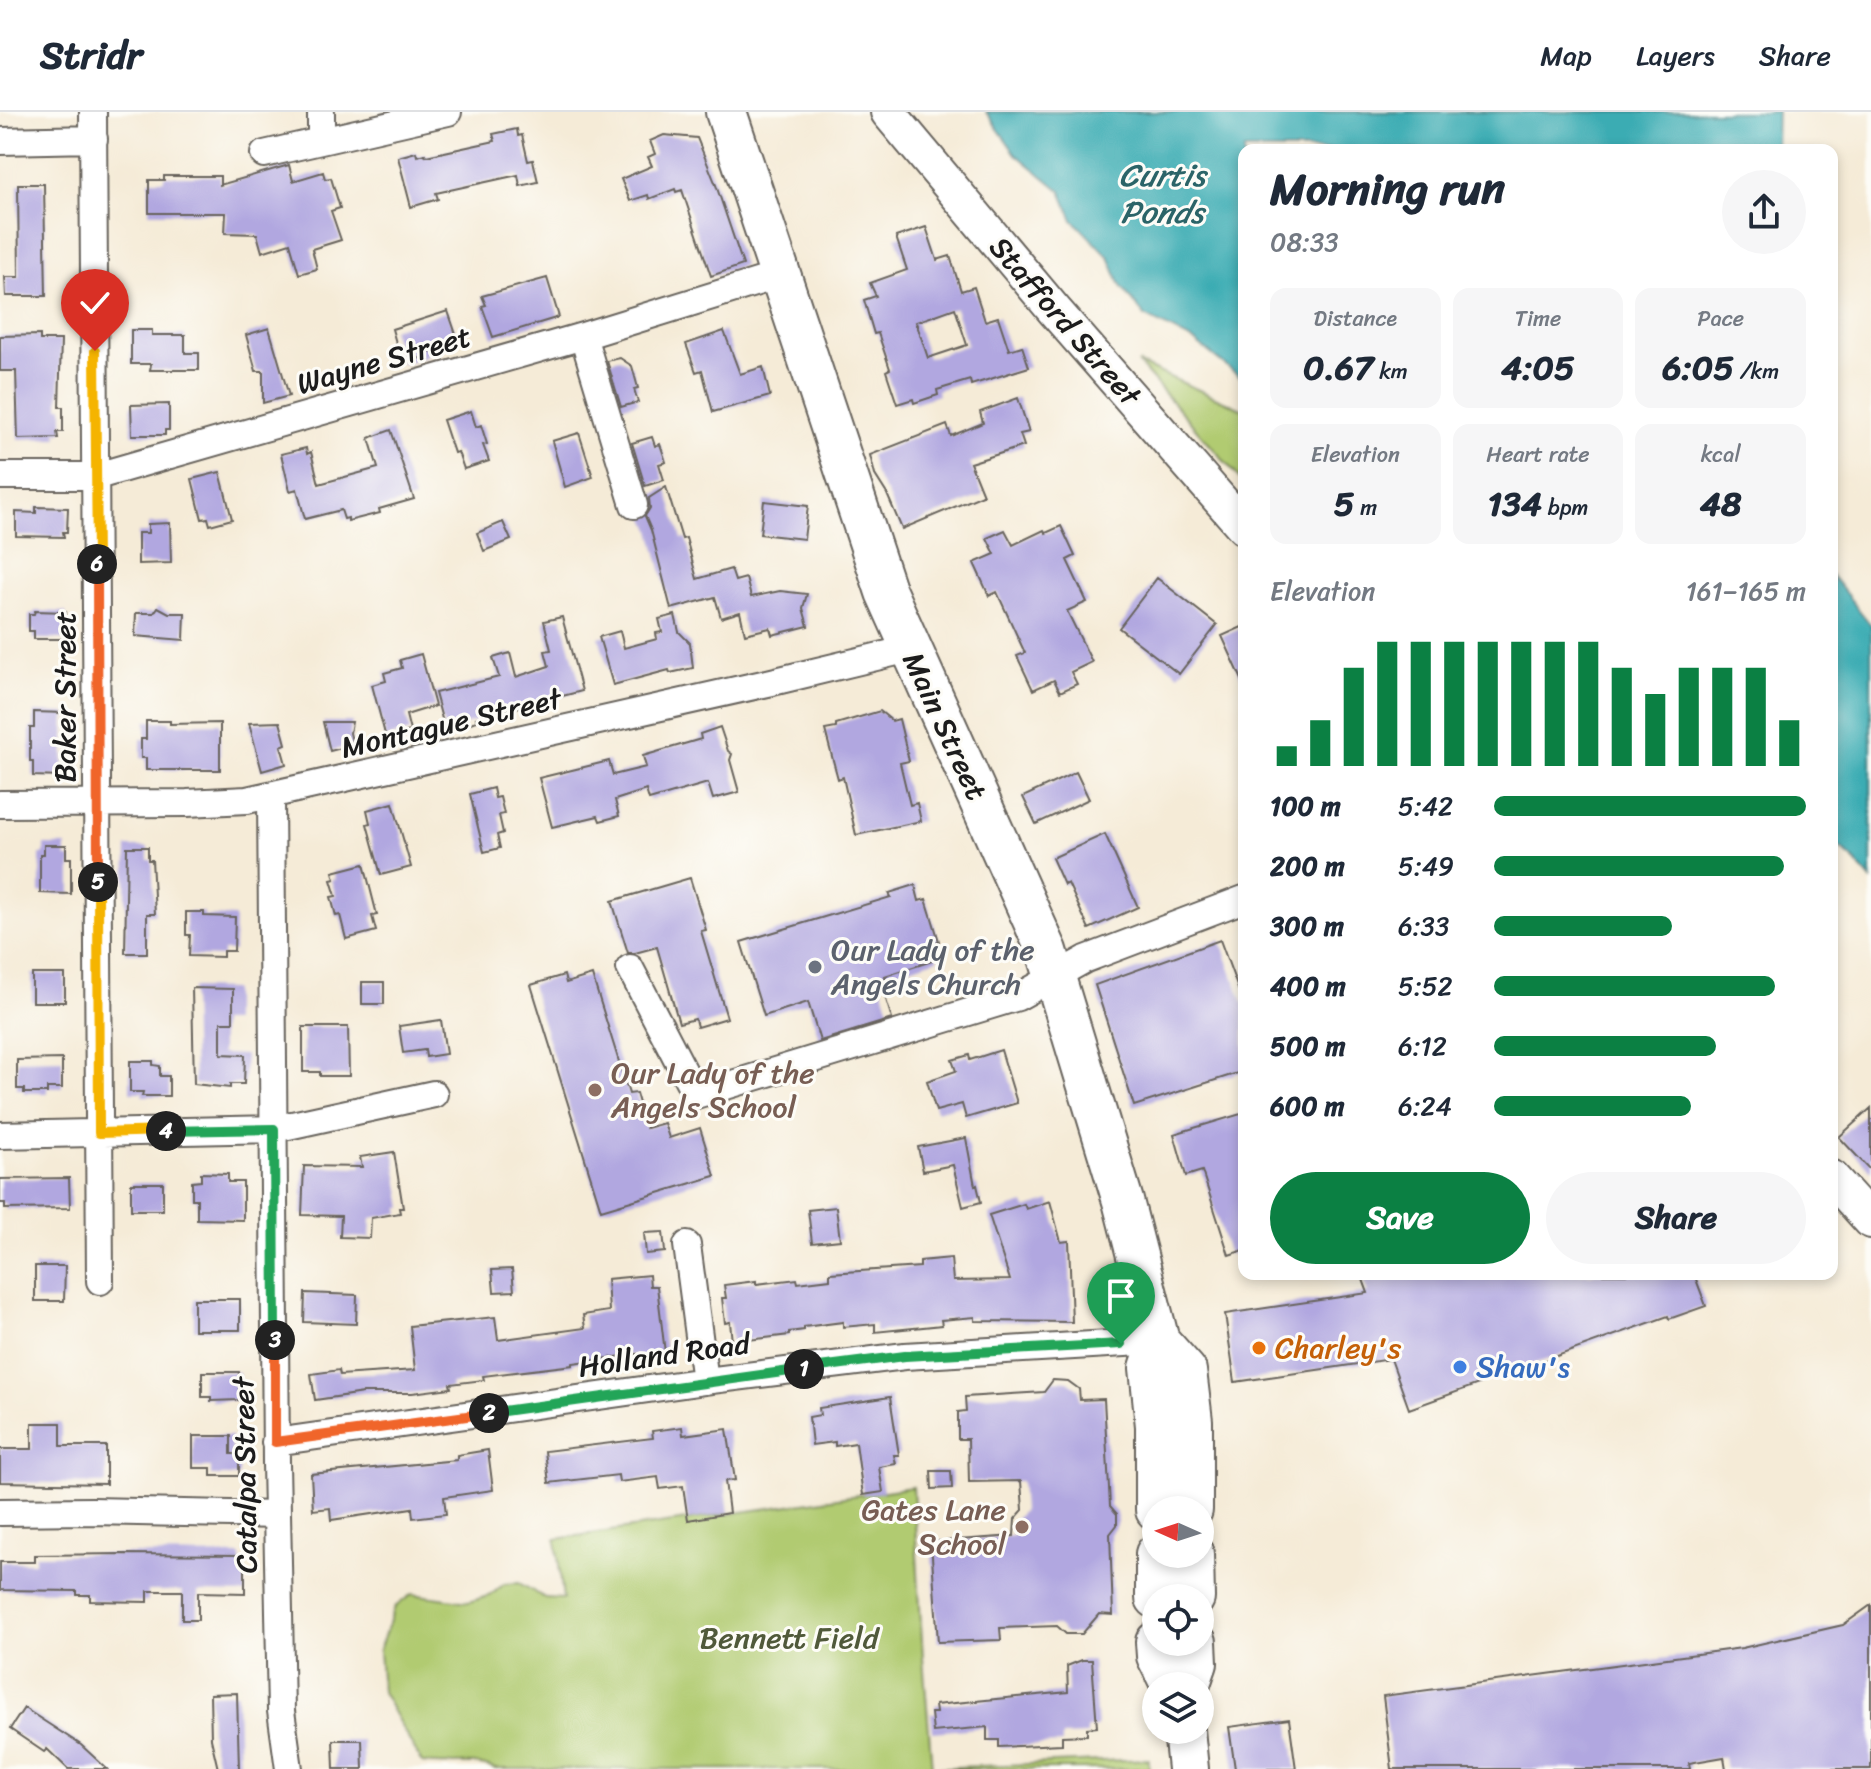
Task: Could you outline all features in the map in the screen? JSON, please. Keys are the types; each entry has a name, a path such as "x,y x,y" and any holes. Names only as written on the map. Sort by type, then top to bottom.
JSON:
{"highway":[{"name":"Main Street","path":"726,112 875,562 909,649 1047,951 1116,1174 1159,1341 1186,1371 1192,1421 1192,1496"},
{"name":"Main Street","path":"1156,1496 1156,1426 1150,1368 1159,1341"},
{"path":"1185,1744 1188,1769"}],"main road":[{"name":"Stafford Street","path":"888,112 1054,310 1238,520"},
{"path":"1838,1185 1871,1221"}],"street":[{"name":"Baker Street","path":"93,112 100,1281"},
{"path":"321,112 321,141"},
{"path":"264,154 448,112"},
{"path":"0,141 94,139"},
{"name":"Wayne Street","path":"0,476 97,476 583,336 780,275"},
{"path":"583,336 634,505"},
{"name":"Montague Street","path":"0,804 226,802 271,795 909,649"},
{"name":"Catalpa Street","path":"271,795 275,1442 281,1711 289,1769"},
{"path":"630,968 696,1095 1018,997 1086,959 1238,901"},
{"path":"0,1135 274,1129 434,1094"},
{"path":"687,1245 705,1381"},
{"name":"Holland Road","path":"275,1442 905,1356 1159,1341"},
{"path":"0,1512 277,1515"}],"green space":[{"path":"1138,363 1238,407 1238,477"},
{"name":"Bennett Field","path":"913,1487 932,1768 1149,1759 1149,1769 494,1769 477,1764 431,1764 422,1763 382,1692 379,1650 395,1607 412,1594 469,1602 491,1595 504,1584 519,1583 545,1598 563,1599 556,1539"}],"water":[{"name":"Curtis Ponds","path":"986,112 1777,112 1776,144 1238,144 1238,375 1196,342 1145,316 1121,286 1109,257 1073,220 1061,191 1016,154"},
{"path":"1838,584 1871,625 1871,880 1838,846"}],"building":[{"path":"517,129 518,136 522,135 528,161 533,160 538,182 520,186 518,175 436,193 438,199 411,207 398,157 416,152 417,156 426,156 495,141 493,134"},
{"path":"664,135 697,138 743,265 711,276 682,190 676,192 675,189 649,199 648,195 630,201 621,179 652,166 648,157 655,154 650,141"},
{"path":"289,165 293,181 323,172 325,179 331,178 340,208 331,211 341,240 312,249 317,269 299,274 290,243 262,252 257,234 225,233 226,213 149,213 149,180 164,180 164,176 220,176 220,185"},
{"path":"18,184 44,184 46,296 6,296 5,277 19,277"},
{"path":"926,227 937,260 950,256 961,291 974,287 985,321 998,317 1009,350 1022,346 1029,367 971,385 970,380 937,390 938,395 914,403 913,399 897,404 886,371 890,369 878,333 874,334 864,300 876,296 870,283 907,270 896,237","holes":["955,308 967,345 928,358 916,322"]},
{"path":"547,278 559,317 493,337 482,306 486,305 482,296"},
{"path":"448,311 459,343 402,364 392,329"},
{"path":"269,328 289,396 263,403 263,371 256,371 246,335"},
{"path":"131,330 152,330 152,335 185,335 185,353 199,353 199,370 150,370 151,364 131,364"},
{"path":"724,331 740,374 763,367 770,396 713,412 702,370 696,372 686,344"},
{"path":"40,335 40,340 61,340 59,407 63,407 63,432 57,432 58,438 18,439 16,371 0,371 0,336"},
{"path":"620,358 632,366 638,388 634,389 638,402 621,407 607,361"},
{"path":"1018,398 1029,432 1020,434 1024,446 970,463 983,495 902,529 875,475 870,455 947,425 951,436 983,423 980,412"},
{"path":"169,404 169,430 165,430 165,435 132,435 131,405"},
{"path":"471,411 476,427 481,425 489,461 464,469 458,452 454,453 443,420"},
{"path":"391,430 414,499 379,509 380,513 348,521 341,510 305,519 297,489 290,491 281,454 306,448 307,454 311,452 319,484 378,468 369,438"},
{"path":"579,433 593,477 565,487 552,441"},
{"path":"652,437 655,446 660,444 666,462 659,464 664,480 645,486 632,443"},
{"path":"220,472 232,519 210,525 208,518 202,519 192,479"},
{"path":"666,487 682,539 686,538 697,579 731,569 735,581 746,578 751,597 780,591 807,594 803,608 808,626 772,635 770,628 745,634 740,612 721,618 715,597 671,609 645,516 650,508 649,498"},
{"path":"764,501 808,506 804,539 760,534"},
{"path":"36,507 68,508 64,537 16,536 16,512 36,513"},
{"path":"503,522 511,540 484,551 477,533"},
{"path":"170,523 171,563 138,564 138,533 148,533 148,524"},
{"path":"1061,526 1075,556 1067,560 1087,602 1067,611 1092,662 1071,672 1077,684 1060,692 1054,680 1033,690 1017,656 1025,653 997,592 989,596 974,563 995,554 987,538 1005,530 1013,545 1044,530 1046,533"},
{"path":"1157,578 1217,625 1179,674 1119,628"},
{"path":"158,607 169,613 185,613 184,640 135,636 136,613 154,613"},
{"path":"35,611 66,612 66,639 34,639 34,631 29,631 29,614"},
{"path":"675,615 679,632 690,643 693,668 670,673 669,670 613,685 599,637 620,631 624,648 657,639 656,633 662,632 659,619"},
{"path":"562,617 582,691 476,718 477,721 445,730 435,693 499,677 493,658 510,653 516,677 549,666 545,651 551,650 544,621"},
{"path":"1238,629 1238,671 1222,636"},
{"path":"421,654 435,706 406,715 410,731 386,738 372,685 386,681 384,673 402,668 400,660"},
{"path":"880,711 892,721 899,719 909,761 900,763 910,805 917,803 921,821 856,835 843,777 838,779 825,730"},
{"path":"34,712 65,713 63,777 33,776 30,728 34,728"},
{"path":"146,721 220,723 220,770 146,770 146,758 141,758 141,739 146,739"},
{"path":"280,722 286,744 281,746 286,764 262,771 249,723"},
{"path":"323,722 352,722 350,733 353,745 330,751"},
{"path":"720,727 728,751 732,754 730,760 739,792 713,799 708,783 649,800 646,790 615,800 619,816 600,821 598,816 552,827 539,778 609,761 613,775 646,767 643,756 701,739 700,734"},
{"path":"1076,772 1089,799 1036,824 1023,797"},
{"path":"493,788 495,798 500,797 504,814 499,815 503,833 497,835 500,848 484,852 470,794"},
{"path":"393,803 411,867 381,875 367,824 370,823 367,810"},
{"path":"1105,834 1138,907 1089,929 1068,883 1064,885 1052,858"},
{"path":"44,845 66,845 66,858 71,858 71,894 40,893 40,854 44,854"},
{"path":"127,847 148,847 148,860 152,860 155,914 147,914 147,953 125,953"},
{"path":"364,864 377,915 372,916 376,931 346,939 340,915 336,916 331,897 336,896 331,880 335,879 333,872"},
{"path":"690,878 706,930 701,931 727,1018 697,1027 695,1019 679,1023 657,947 628,953 612,901"},
{"name":"Our Lady of the Angels Church","path":"915,885 919,901 926,899 931,915 939,941 932,943 938,959 880,980 892,1019 820,1041 808,1002 764,1016 741,942 891,897 889,893"},
{"path":"186,912 235,917 234,951 223,951 223,957 189,956 190,935 186,935"},
{"path":"1220,940 1238,989 1238,1073 1134,1106 1095,985"},
{"path":"32,974 65,974 65,1002 32,1002"},
{"path":"564,975 566,983 592,975 629,1094 636,1093 646,1128 664,1123 669,1138 700,1128 715,1176 601,1210 531,985"},
{"path":"362,982 384,982 384,1004 362,1004"},
{"path":"192,988 233,989 233,1022 221,1022 221,1054 245,1055 244,1084 230,1084 230,1088 194,1084"},
{"path":"441,1020 446,1054 426,1057 425,1050 403,1053 399,1026"},
{"path":"303,1027 348,1027 349,1076 320,1076 320,1072 303,1072"},
{"path":"1001,1050 1017,1103 966,1118 962,1104 936,1111 927,1081 956,1071 952,1060 969,1055 970,1060"},
{"path":"62,1059 62,1088 47,1088 47,1093 24,1093 24,1089 17,1089 17,1060"},
{"path":"130,1061 153,1061 153,1065 160,1066 160,1076 169,1076 169,1096 142,1096 143,1092 130,1092"},
{"path":"1871,1108 1871,1171 1839,1137"},
{"path":"1238,1115 1238,1252 1229,1255 1202,1171 1186,1176 1174,1134"},
{"path":"966,1138 981,1202 963,1207 953,1165 923,1171 918,1147"},
{"path":"394,1152 403,1208 399,1208 400,1213 371,1218 370,1238 340,1237 341,1216 302,1215 304,1166 362,1167 360,1157"},
{"path":"201,1173 228,1174 228,1182 243,1182 243,1220 197,1219 197,1199 192,1199 192,1182 201,1181"},
{"path":"69,1178 70,1208 5,1209 5,1203 0,1203 0,1179"},
{"path":"131,1183 163,1183 163,1210 131,1210"},
{"path":"1050,1201 1061,1242 1069,1241 1072,1322 975,1321 975,1317 941,1320 942,1325 875,1332 875,1324 843,1327 843,1322 804,1327 804,1330 789,1332 789,1335 732,1342 730,1322 725,1323 724,1285 797,1279 798,1283 830,1279 830,1273 920,1267 920,1261 951,1258 953,1281 1010,1280 989,1215 1024,1204 1026,1209"},
{"path":"836,1207 840,1240 812,1243 808,1210"},
{"path":"663,1232 665,1252 646,1254 644,1233"},
{"path":"35,1266 65,1266 64,1301 35,1301"},
{"path":"512,1269 514,1291 494,1292 492,1270"},
{"path":"649,1275 650,1286 657,1286 665,1353 637,1357 637,1354 483,1376 484,1380 450,1384 451,1388 412,1393 363,1393 315,1400 311,1374 339,1370 340,1375 415,1370 410,1326 495,1317 498,1340 585,1328 583,1315 609,1311 607,1279"},
{"name":"Shaw's","path":"1363,1280 1696,1280 1706,1306 1669,1319 1668,1316 1409,1409 1391,1359 1235,1382 1225,1314 1368,1293"},
{"path":"305,1293 357,1295 356,1324 304,1322"},
{"path":"194,1299 240,1299 240,1330 194,1330"},
{"path":"202,1372 239,1372 239,1400 211,1401 211,1397 202,1397"},
{"path":"1053,1380 1068,1381 1079,1389 1080,1400 1104,1399 1110,1506 1117,1514 1117,1525 1110,1534 1113,1615 1099,1614 1082,1634 1066,1634 1057,1626 1000,1628 1001,1640 938,1642 931,1542 1014,1536 1015,1519 1023,1510 1021,1481 969,1482 968,1439 958,1439 958,1412 966,1411 965,1397 1044,1392"},
{"path":"890,1397 899,1455 894,1455 896,1464 879,1467 883,1492 863,1495 856,1443 812,1445 809,1417 820,1415 819,1408"},
{"path":"32,1423 61,1423 61,1446 106,1446 106,1484 0,1482 0,1449 32,1449"},
{"path":"682,1427 683,1435 727,1429 735,1480 725,1481 729,1513 688,1520 683,1486 660,1489 658,1477 619,1482 618,1475 549,1483 545,1451 653,1438 652,1431"},
{"path":"193,1436 231,1436 231,1454 239,1454 239,1476 211,1476 211,1468 193,1468"},
{"path":"488,1450 493,1490 444,1497 446,1514 413,1518 412,1508 331,1520 330,1508 313,1510 311,1474 457,1460 457,1455"},
{"path":"931,1471 951,1471 952,1488 932,1489"},
{"path":"35,1555 241,1555 241,1563 245,1563 245,1593 198,1592 198,1620 182,1620 182,1591 148,1591 148,1602 90,1601 90,1595 77,1595 77,1591 0,1590 0,1562 35,1562"},
{"path":"1871,1605 1871,1769 1726,1769 1724,1757 1689,1763 1690,1769 1392,1769 1383,1696 1742,1648 1843,1625"},
{"path":"1092,1660 1097,1727 1087,1728 1087,1735 1062,1736 1062,1744 999,1747 999,1740 987,1740 987,1727 933,1732 931,1713 936,1713 935,1705 1068,1692 1067,1666"},
{"path":"237,1693 239,1769 218,1769 211,1739 210,1694"},
{"path":"24,1708 81,1745 107,1769 68,1769 47,1749 44,1752 10,1729"},
{"path":"1289,1719 1296,1769 1235,1769 1229,1727"},
{"path":"333,1740 362,1740 363,1769 334,1769"}],"place":[{"name":"Our Lady of the Angels Church","path":"815,967"},
{"name":"Our Lady of the Angels School","path":"595,1090"},
{"name":"Charley's","path":"1259,1348"},
{"name":"Shaw's","path":"1460,1367"},
{"name":"Gates Lane School","path":"1022,1527"}],"route":[{"path":"95,351 99,1133 274,1129 275,1442 905,1356 1121,1344"}]}
